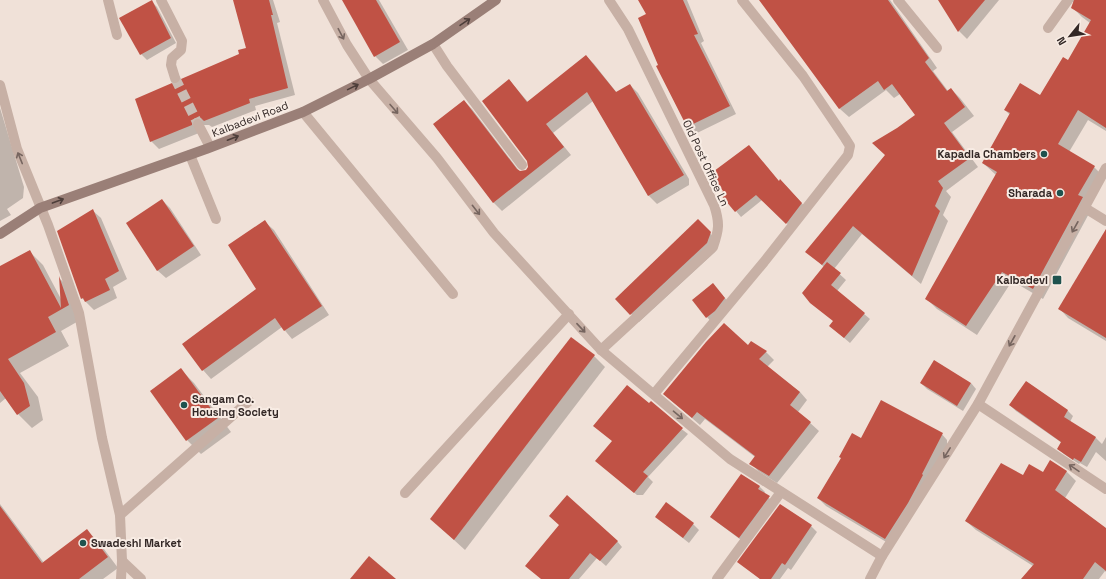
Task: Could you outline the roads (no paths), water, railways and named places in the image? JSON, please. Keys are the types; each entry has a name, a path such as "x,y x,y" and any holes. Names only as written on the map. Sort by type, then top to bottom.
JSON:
{"main road":[{"name":"Kalbadevi Road","path":"0,234 40,208 303,112 369,79 433,44 496,0"}],"street":[{"path":"108,0 116,35"},
{"path":"161,0 182,41 181,50 172,58 171,66 175,78"},
{"path":"323,0 347,45 369,79 437,158 494,233 601,350 730,459 882,556"},
{"name":"Old Post Office Ln","path":"601,350 713,247 718,232 718,219 714,205 628,29 609,0"},
{"path":"654,394 764,262 848,155 850,146 803,76 742,0"},
{"path":"898,0 937,48"},
{"path":"1048,28 1068,0"},
{"path":"433,44 446,66 522,165"},
{"path":"0,85 17,149 79,313 102,438 120,515 122,561 121,579"},
{"path":"303,112 453,294"},
{"path":"198,124 210,147"},
{"path":"190,154 216,219"},
{"path":"870,579 882,556 978,404 1106,168"},
{"path":"1085,208 1106,221"},
{"path":"405,493 569,314"},
{"path":"120,515 249,401"},
{"path":"978,404 1106,490"},
{"path":"717,579 781,492"},
{"path":"122,561 141,579"}],"tunnel":[{"path":"175,78 198,124"}],"place":[{"name":"Kapadia Chambers","path":"1044,154"},
{"name":"Sharada","path":"1060,193"},
{"name":"Kalbadevi","path":"1057,280"},
{"name":"Sangam Co. Housing Society","path":"184,405"},
{"name":"Swadeshi Market","path":"83,543"}]}
